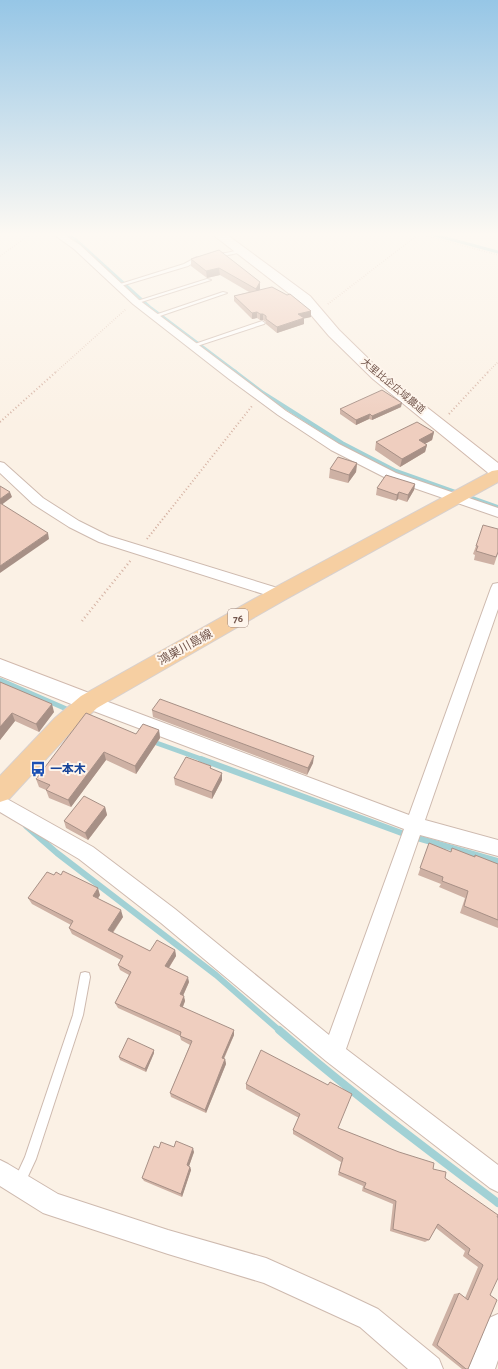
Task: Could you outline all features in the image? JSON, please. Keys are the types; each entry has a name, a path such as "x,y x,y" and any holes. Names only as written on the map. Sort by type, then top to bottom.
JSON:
{"main road":[{"name":"鴻巣川島線","path":"0,792 63,725 89,702 279,594 498,474"}],"street":[{"path":"132,298 259,397 335,447 392,476 456,497 498,513"},
{"name":"大里比企広域農道","path":"304,298 334,333 378,376 440,424 498,474"},
{"path":"0,466 38,501 74,524 104,539 279,594"},
{"path":"334,1053 498,588"},
{"path":"0,667 415,825 498,848"},
{"path":"0,803 86,853 168,916 334,1053 498,1180"},
{"path":"10,1178 52,1204 168,1242 266,1271 369,1318 429,1369"},
{"path":"481,1369 498,1327"}],"lane":[{"path":"136,302 149,298"},
{"path":"155,316 210,298"},
{"path":"192,346 262,323"},
{"path":"10,1178 30,1159 78,1014 85,977"}],"path":[{"path":"317,313 337,298"},
{"path":"0,422 128,307 136,302"},
{"path":"440,424 498,362"},
{"path":"82,621 259,397"}],"building":[{"path":"236,298 295,298 311,311 298,314 304,318 277,327 266,319 266,316 263,314 257,312 252,313"},
{"path":"382,390 402,403 372,416 370,414 356,420 340,409"},
{"path":"417,422 434,432 419,440 427,445 402,459 376,442"},
{"path":"338,457 357,463 349,475 330,469"},
{"path":"386,475 415,484 408,495 399,492 397,495 377,488"},
{"path":"0,486 10,492 0,499"},
{"path":"0,503 48,533 0,566"},
{"path":"483,525 498,529 498,552 496,557 476,551 478,546 476,546"},
{"path":"0,682 52,704 36,724 12,713 0,727"},
{"path":"160,699 314,756 308,768 152,710"},
{"path":"86,713 136,734 143,724 159,730 135,766 104,752 68,800 46,790 50,785 36,779"},
{"path":"186,757 211,766 210,768 222,773 212,792 174,778"},
{"path":"84,796 105,807 85,833 64,821"},
{"path":"429,843 451,852 452,848 498,864 498,920 464,906 468,891 442,881 443,877 420,868"},
{"path":"63,871 98,888 93,896 121,910 108,930 150,951 157,940 175,950 165,966 188,977 180,994 184,996 180,1006 234,1030 222,1058 225,1059 205,1110 170,1093 192,1041 180,1036 181,1032 115,1003 131,972 118,965 123,956 69,928 73,921 28,898 47,872 54,875 56,872 61,875"},
{"path":"128,1038 154,1050 145,1069 119,1057"},
{"path":"261,1050 328,1085 330,1082 352,1094 338,1128 399,1152 434,1163 433,1169 446,1172 445,1178 498,1215 498,1278 490,1295 497,1300 468,1369 466,1369 437,1345 459,1293 468,1300 483,1265 468,1254 470,1249 438,1224 429,1240 393,1229 396,1201 364,1188 366,1183 339,1172 343,1158 293,1130 300,1114 246,1084"},
{"path":"176,1141 193,1148 187,1165 190,1167 181,1194 142,1178 154,1146 159,1148 161,1142 174,1147"}],"waterway":[{"path":"140,298 151,308 236,372"},
{"path":"234,371 263,393 342,443 396,471 498,507"},
{"path":"0,680 71,711"},
{"path":"151,741 204,760"},
{"path":"201,759 407,835 498,861"},
{"path":"26,826 57,853 216,975 280,1031"},
{"path":"279,1030 360,1097 498,1203"}],"place":[{"name":"一本木","path":"38,769"}]}
